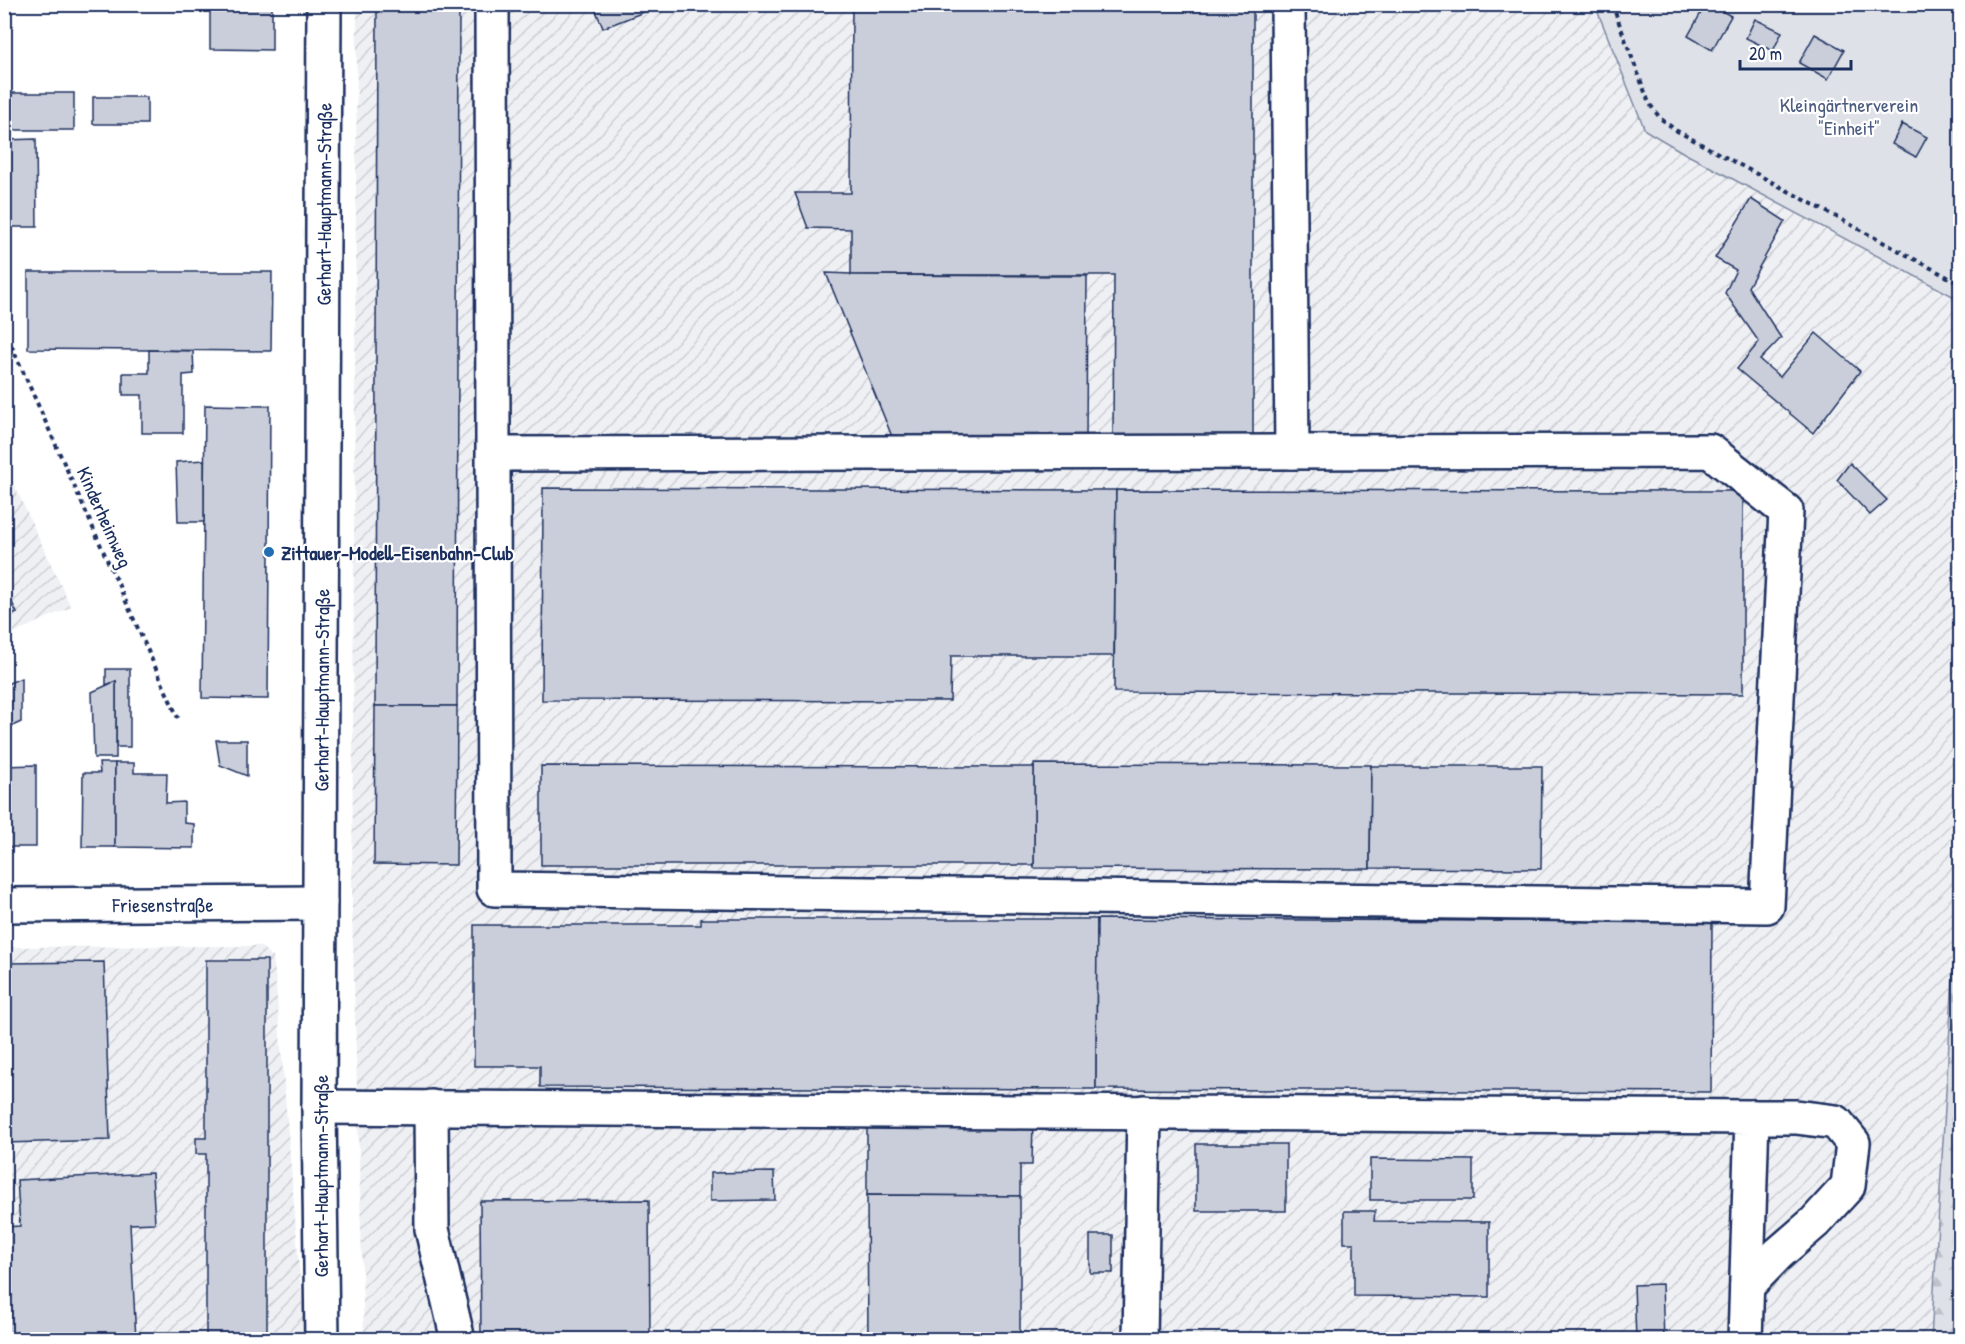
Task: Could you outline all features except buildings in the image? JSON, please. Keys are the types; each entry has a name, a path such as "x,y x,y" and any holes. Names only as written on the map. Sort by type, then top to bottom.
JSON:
{"street":[{"name":"Gerhart-Hauptmann-Straße","path":"322,1340 319,1107 324,4"},
{"path":"492,4 493,454 494,889 1767,906 1786,511 1710,451 493,454"},
{"path":"1288,4 1292,452"},
{"name":"Friesenstraße","path":"4,905 320,903"},
{"path":"319,1107 1796,1117 1836,1122 1853,1143 1848,1186 1747,1286"},
{"path":"431,1107 432,1229 458,1340"},
{"path":"1140,1340 1144,1112"},
{"path":"1745,1340 1752,1118"}],"path":[{"path":"1612,4 1650,103 1660,118 1677,131 1955,281"},
{"path":"1938,4 1960,16"},
{"name":"Kinderheimweg","path":"4,329 178,718"},
{"path":"1958,1340 1960,1049"}],"shaded area":[{"path":"357,5 1595,5 1645,130 1960,300 1960,861 1931,1339 364,1339 352,913"},
{"path":"4,463 71,607 5,637 4,637"},
{"path":"260,946 273,957 275,973 305,1339 5,1339 4,947"}],"green space":[{"name":"Kleingärtnerverein \"Einheit\"","path":"1595,5 1960,5 1960,300 1645,130"},
{"path":"1960,861 1960,1339 1931,1339"}],"place":[{"name":"Zittauer-Modell-Eisenbahn-Club","path":"269,552"}]}
